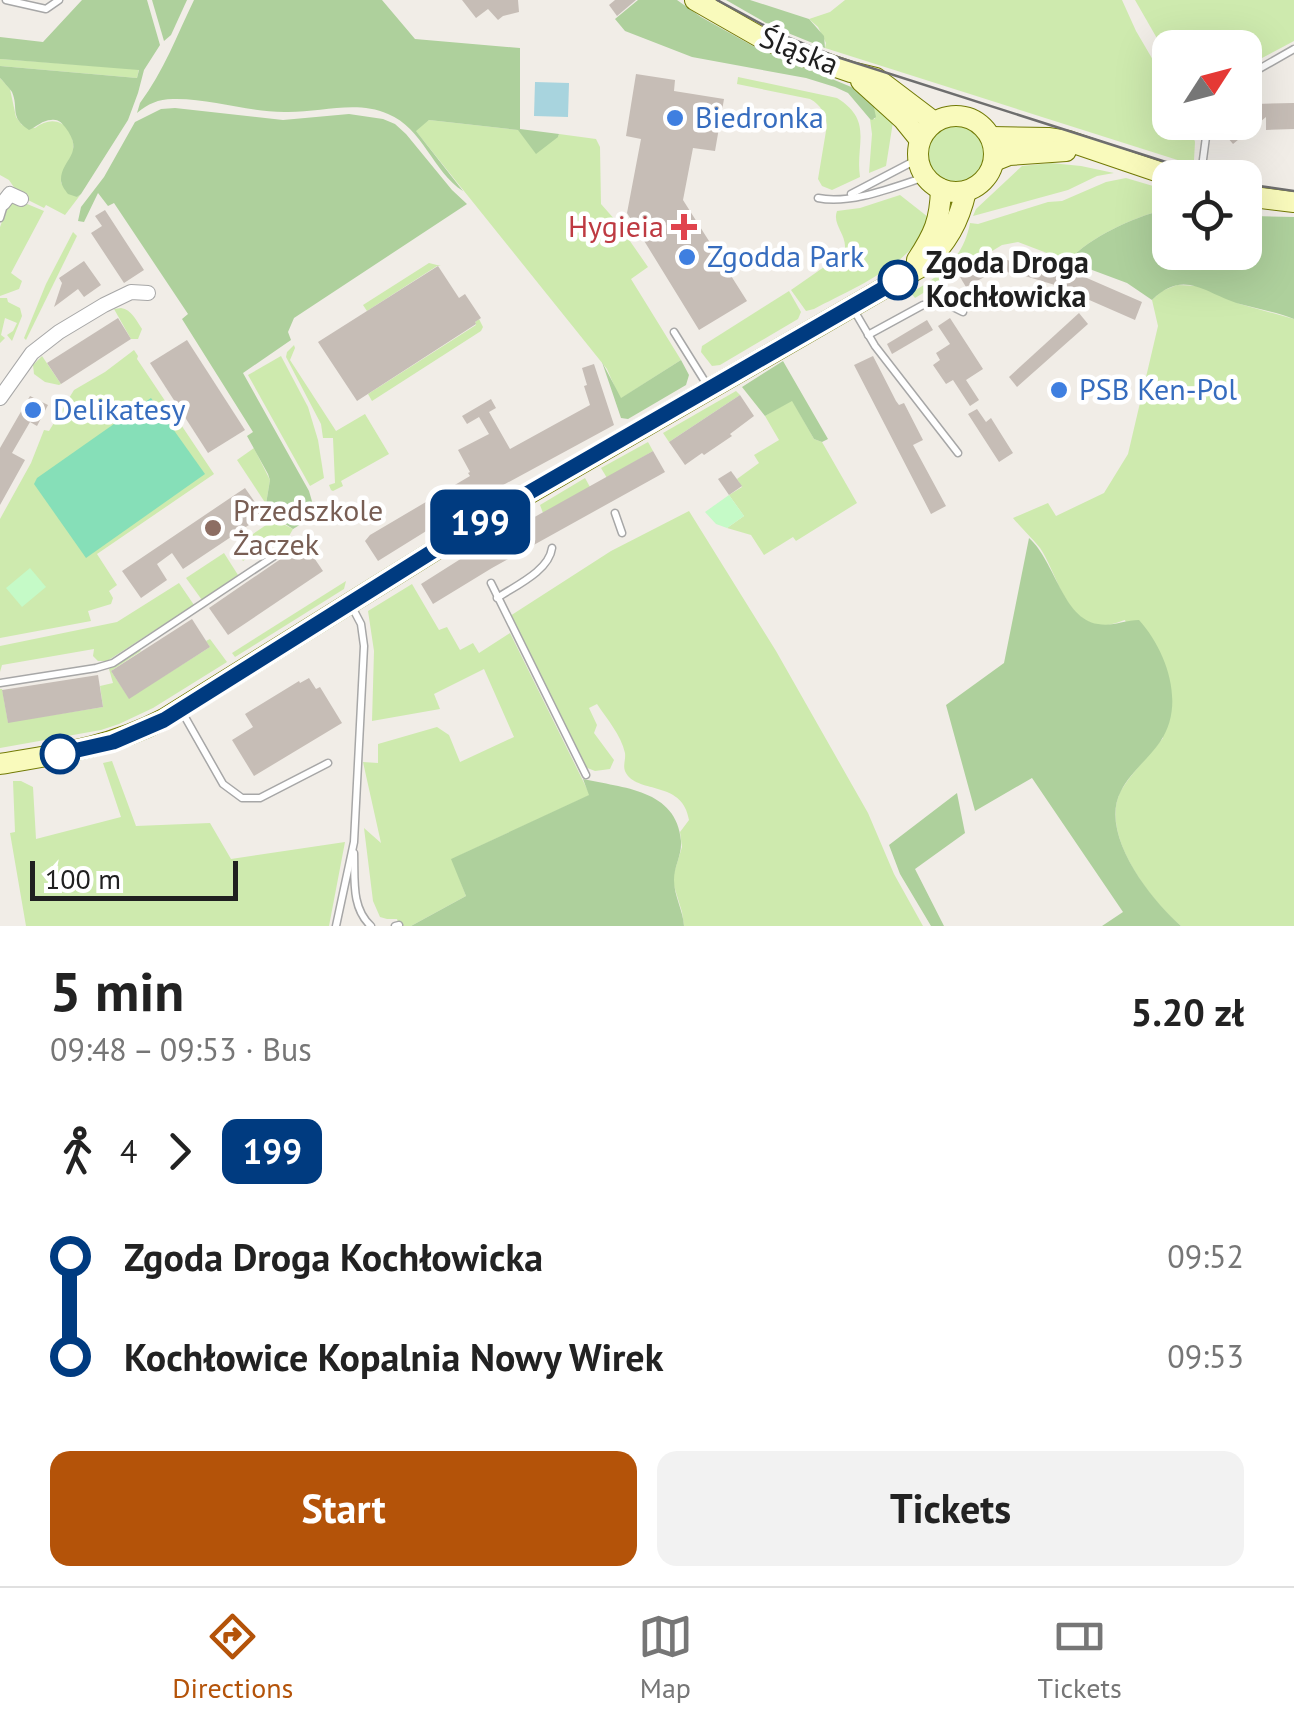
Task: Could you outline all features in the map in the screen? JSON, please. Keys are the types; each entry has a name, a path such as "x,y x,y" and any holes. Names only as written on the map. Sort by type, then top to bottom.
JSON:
{"street":[{"name":"Śląska","path":"696,0 758,36 802,55 876,78 934,122"},
{"name":"Śląska","path":"851,72 904,120 926,166"},
{"path":"908,274 940,214 926,166 926,130 934,122 955,115 966,116 991,138 994,161 980,184 966,191 948,192 926,166"},
{"path":"991,138 1068,141 1152,170"},
{"path":"994,161 1009,155 1040,152 1098,152"},
{"path":"0,764 113,742 181,710 497,511 924,265 953,230 966,191"},
{"path":"1,206 10,194 21,199"},
{"path":"1262,198 1294,202"},
{"path":"0,398 32,353 59,332 131,292 148,293"}],"lane":[{"path":"6,0 46,9 59,0"},
{"path":"1262,67 1294,49"},
{"path":"846,198 926,166"},
{"path":"818,198 832,201 874,194 926,166"},
{"path":"868,335 923,305 945,303 962,312"},
{"path":"852,307 868,335 958,453"},
{"path":"674,332 710,388"},
{"path":"616,513 622,533"},
{"path":"0,683 113,662 298,541"},
{"path":"497,598 549,560 552,548"},
{"path":"491,583 586,776"},
{"path":"349,602 361,624 364,646 354,842 356,902 361,915 372,926"},
{"path":"181,710 223,784 242,798 260,798 328,763"},
{"path":"336,926 354,842"}],"green space":[{"path":"82,0 147,0 160,45 144,70 128,120 77,197 68,194 61,182 73,150 71,136 56,120 29,130 23,125 12,92 0,78 0,66 137,78 139,70 0,59 0,37 43,42"},
{"path":"152,0 187,0 171,35 164,41"},
{"path":"194,0 382,0 415,39 520,48 520,129 559,134 558,137 536,154 518,130 429,120 416,131 463,191 410,129 376,110 352,107 274,112 173,99 154,103 137,113"},
{"path":"638,0 677,0 753,46 856,89 873,103 876,117 870,119 848,93 835,87 692,57 625,31 615,19"},
{"path":"726,0 750,0 809,19 824,36 825,48 773,27"},
{"path":"845,0 1122,0 1152,58 1152,140 1194,140 1194,160 1178,160 825,48 818,27 809,19 830,12"},
{"path":"1135,0 1294,0 1294,41 1262,58 1262,30 1152,30"},
{"path":"0,59 139,69 137,78 0,66"},
{"path":"738,77 837,98 848,107 856,115 861,134 860,177 832,190 822,186 818,179 827,125 820,107 810,99 737,84"},
{"path":"0,78 10,89 16,117 22,125 35,128 57,122 71,135 72,155 61,183 77,197 81,194 65,215 20,196 9,180 0,175"},
{"path":"873,103 893,122 886,166 869,173 870,119 875,119"},
{"path":"161,109 283,120 349,114 383,119 406,134 467,204 294,318 288,332 291,340 243,373 309,491 316,515 293,529 266,504 270,480 247,436 253,432 182,319 188,314 114,203 108,206 98,193 84,222 78,221 81,207 104,177 135,122"},
{"path":"429,120 596,139 600,147 601,204 648,267 631,279 681,360 620,399 607,369 415,130"},
{"path":"955,124 976,132 984,153 976,174 955,182 934,174 926,153 934,132"},
{"path":"1051,163 1114,173 973,216 1022,166"},
{"path":"1126,178 1152,186 1152,214 1089,243 1068,261 1018,242 1002,245 915,298 911,293 949,265 962,247 970,223 1062,201"},
{"path":"900,195 928,217 913,247 864,283 806,311 791,290 845,248 837,211"},
{"path":"10,200 44,211 11,273 22,281 19,289 0,296 0,227"},
{"path":"1152,214 1152,270 1262,270 1262,216 1294,217 1294,319 1195,286 1175,286 1152,300 1127,283 1068,261 1089,243"},
{"path":"73,232 77,236 26,340 46,284"},
{"path":"429,263 441,266 367,311 363,305"},
{"path":"1177,285 1200,286 1240,304 1294,319 1294,926 1181,926 1143,884 1123,848 1116,812 1122,789 1163,738 1125,620 1098,625 1083,619 1061,591 1040,548 1013,518 1048,503 1056,516 1104,493 1128,454 1158,326 1152,300"},
{"path":"789,291 801,312 798,319 712,366 701,352 702,346"},
{"path":"0,298 7,298 20,308 22,316 12,341 7,335 17,323 5,318 1,335 5,338 0,343"},
{"path":"114,309 131,313 142,329 138,339 131,339"},
{"path":"479,319 481,331 372,401 368,394 476,325"},
{"path":"294,345 290,360 336,431 365,414 389,454 341,481 343,486 333,491 329,485 335,483 333,438 323,438 321,424 286,357"},
{"path":"134,350 214,474 97,554 117,585 109,591 111,604 88,611 91,621 0,638 0,519 44,430 49,431 74,390"},
{"path":"42,356 61,384 45,382 34,374 33,365"},
{"path":"281,356 308,407 318,440 324,478 310,486 248,375"},
{"path":"681,360 689,375 686,385 628,419 621,418 602,362 621,398"},
{"path":"783,361 828,439 814,439 792,401 765,416 742,387"},
{"path":"736,391 740,395 669,442 663,433"},
{"path":"151,398 205,474 86,558 34,484 37,478"},
{"path":"792,400 857,503 796,541 793,537 764,555 751,535 727,528 744,516 729,495 742,487 737,479 759,463 754,455 779,440 765,416"},
{"path":"648,442 653,451 607,478 601,468"},
{"path":"254,448 270,480 266,504 237,460"},
{"path":"585,478 590,487 543,513 540,505"},
{"path":"729,495 744,516 727,528 716,524 705,512"},
{"path":"270,510 293,529 279,545 276,538 243,561 234,547 269,523"},
{"path":"689,511 776,651 868,813 894,874 923,926 684,926 674,873 682,847 680,832 689,820 685,808 671,794 628,776 620,740 597,704 589,708 597,725 594,733 614,760 610,769 595,771 585,767 510,616 611,551"},
{"path":"1029,538 1076,612 1103,625 1139,620 1165,662 1172,695 1168,727 1121,791 1116,826 1143,883 1181,926 1102,926 1123,912 1032,778 975,811 946,705 1004,663"},
{"path":"224,553 238,575 202,600 186,578"},
{"path":"30,568 46,587 22,607 6,588"},
{"path":"346,581 344,589 235,657 232,653"},
{"path":"179,583 194,605 107,661 98,661 93,656 94,649 2,665 0,672 0,646 117,622"},
{"path":"412,584 439,630 447,627 460,650 473,643 479,653 510,633 590,795 452,859 466,896 411,926 399,926 397,919 380,917 373,901 364,828 381,843 363,762 378,763 378,744 437,727 449,735 460,762 514,737 484,669 434,694 440,709 372,721 374,651 368,611"},
{"path":"210,639 227,662 153,708 101,730 0,748 0,689 8,722 103,707 100,686 113,683 109,669 141,651 111,671 129,698 210,647 206,641"},
{"path":"112,761 136,826 210,823 231,859 345,842 329,926 26,926 10,833 15,832 13,781 33,787 36,839 121,817 103,763"},
{"path":"583,779 645,794 669,811 681,841 674,880 684,926 411,926 466,896 451,859 589,795"},
{"path":"957,793 965,833 915,869 944,926 931,926 900,874 889,845"}],"water":[{"path":"535,82 569,83 568,117 534,116"}],"building":[{"path":"462,0 518,0 519,12 498,20 488,9 476,18"},
{"path":"615,0 636,0 617,16 609,5"},
{"name":"Zgodda Park","path":"636,74 675,80 674,91 724,99 715,151 693,148 683,200 747,301 699,330 627,213 641,139 626,136"},
{"path":"1294,103 1294,129 1266,130 1266,117 1262,120 1262,104"},
{"path":"105,210 144,270 124,283 91,233 102,226 95,216"},
{"path":"1001,258 1026,266 1023,277 998,269"},
{"path":"84,261 101,285 84,297 78,289 54,307 62,283 59,278"},
{"path":"983,265 988,275 966,287 960,277"},
{"path":"1057,265 1142,302 1135,320 1025,276 1029,266 1053,274"},
{"path":"438,266 459,298 465,294 481,318 357,401 318,342"},
{"path":"1079,313 1088,324 1017,387 1009,377"},
{"path":"118,318 131,339 61,384 47,363"},
{"path":"950,318 983,369 966,380 979,400 970,406 953,380 946,384 933,365 940,360 936,353 950,344 938,326"},
{"path":"927,320 933,330 892,354 887,344"},
{"path":"187,340 245,430 208,453 150,363"},
{"path":"873,356 896,401 899,405 904,403 923,440 913,445 946,506 931,514 854,365"},
{"path":"594,364 614,425 481,497 378,561 365,541 370,535 470,476 458,450 489,434 479,417 467,424 462,416 491,399 496,408 489,412 510,449 590,405 582,368"},
{"path":"740,395 754,416 732,436 685,465 669,442"},
{"path":"30,396 48,405 37,426 30,422 12,453 25,460 0,505 0,448"},
{"path":"977,409 986,422 991,418 1013,453 999,462 968,414"},
{"path":"653,451 665,472 433,604 421,584"},
{"path":"731,471 742,486 729,495 718,479"},
{"path":"245,488 264,515 183,569 172,553 157,564 167,580 141,598 122,571"},
{"path":"304,543 323,571 228,635 209,608"},
{"path":"192,619 210,647 129,699 111,671"},
{"path":"98,675 103,707 8,723 2,690"},
{"path":"309,678 316,689 320,687 342,723 254,776 232,740 253,727 245,714"}],"tram line":[{"path":"717,0 782,35 834,56 1160,160"},
{"path":"1262,186 1294,191"}],"bus line":[{"name":"199","path":"60,754 113,742 164,720 497,511 898,280"}],"place":[{"name":"Biedronka","path":"675,118"},
{"name":"Hygieia","path":"684,227"},
{"name":"Zgodda Park","path":"687,257"},
{"name":"Zgoda Droga Kochłowicka","path":"898,280"},
{"name":"PSB Ken-Pol","path":"1059,390"},
{"name":"Delikatesy","path":"33,410"},
{"name":"Przedszkole Żaczek","path":"213,528"}]}
